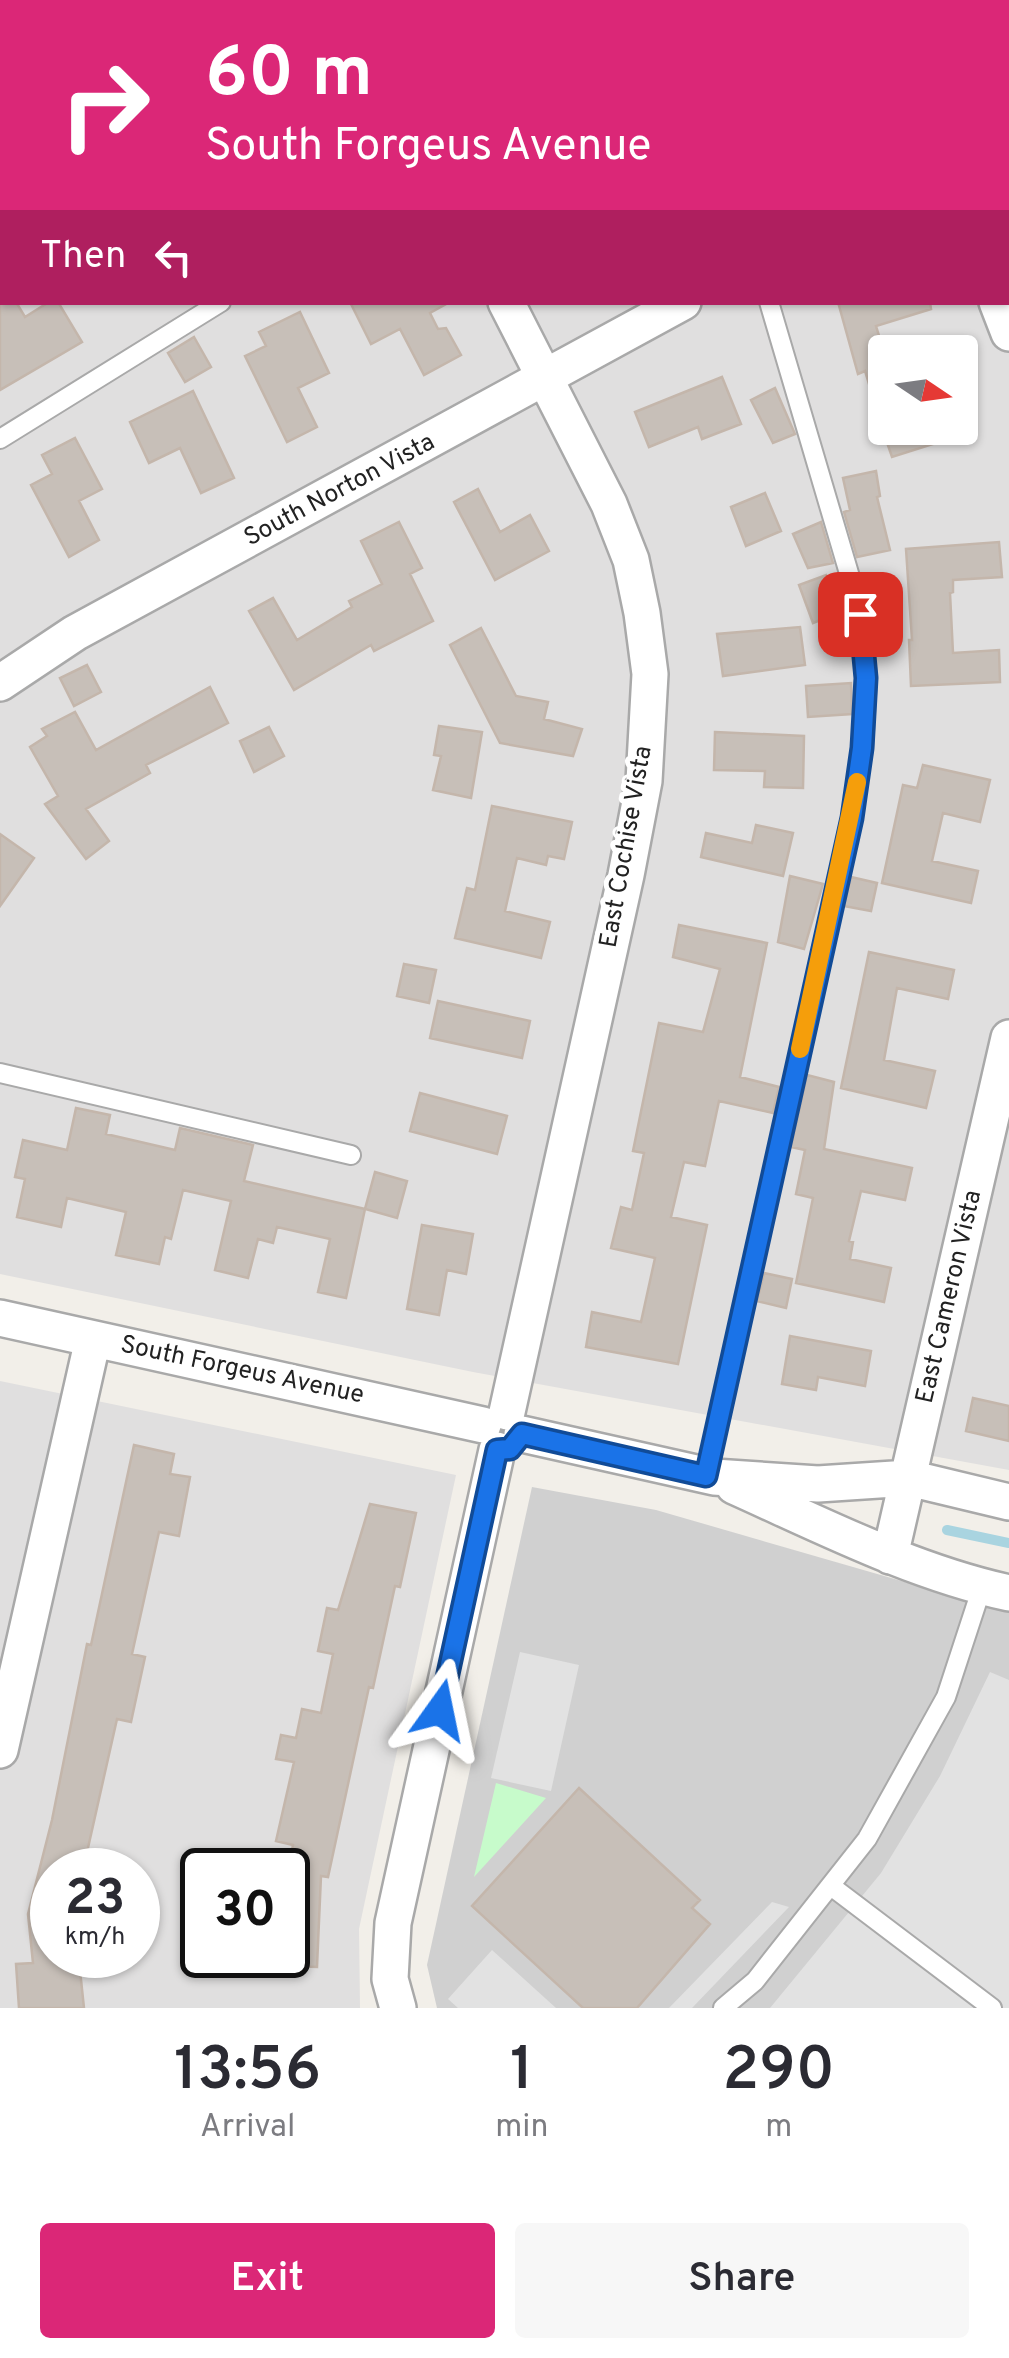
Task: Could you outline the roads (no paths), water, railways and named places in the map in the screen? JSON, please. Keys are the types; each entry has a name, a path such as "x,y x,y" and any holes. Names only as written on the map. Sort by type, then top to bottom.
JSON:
{"street":[{"name":"East Cochise Vista","path":"398,2008 390,1979 394,1923 626,875 644,780 648,728 650,674 630,560 610,504 508,305"},
{"name":"South Norton Vista","path":"0,683 75,633 678,305"},
{"path":"998,305 1009,332"},
{"name":"East Cameron Vista","path":"890,1556 1009,1038"},
{"name":"South Forgeus Avenue","path":"0,1318 710,1476 818,1484 910,1478 1009,1502"},
{"path":"0,1750 93,1339"},
{"name":"South Forgeus Avenue","path":"710,1476 890,1556 996,1590"}],"lane":[{"path":"0,439 216,305"},
{"path":"710,1476 852,818 866,678 860,614 770,305"},
{"path":"0,1073 350,1155"},
{"path":"723,2008 755,1981 868,1839 946,1696 996,1590"},
{"path":"830,1886 992,2008"}],"waterway":[{"path":"947,1530 1009,1543"}]}
